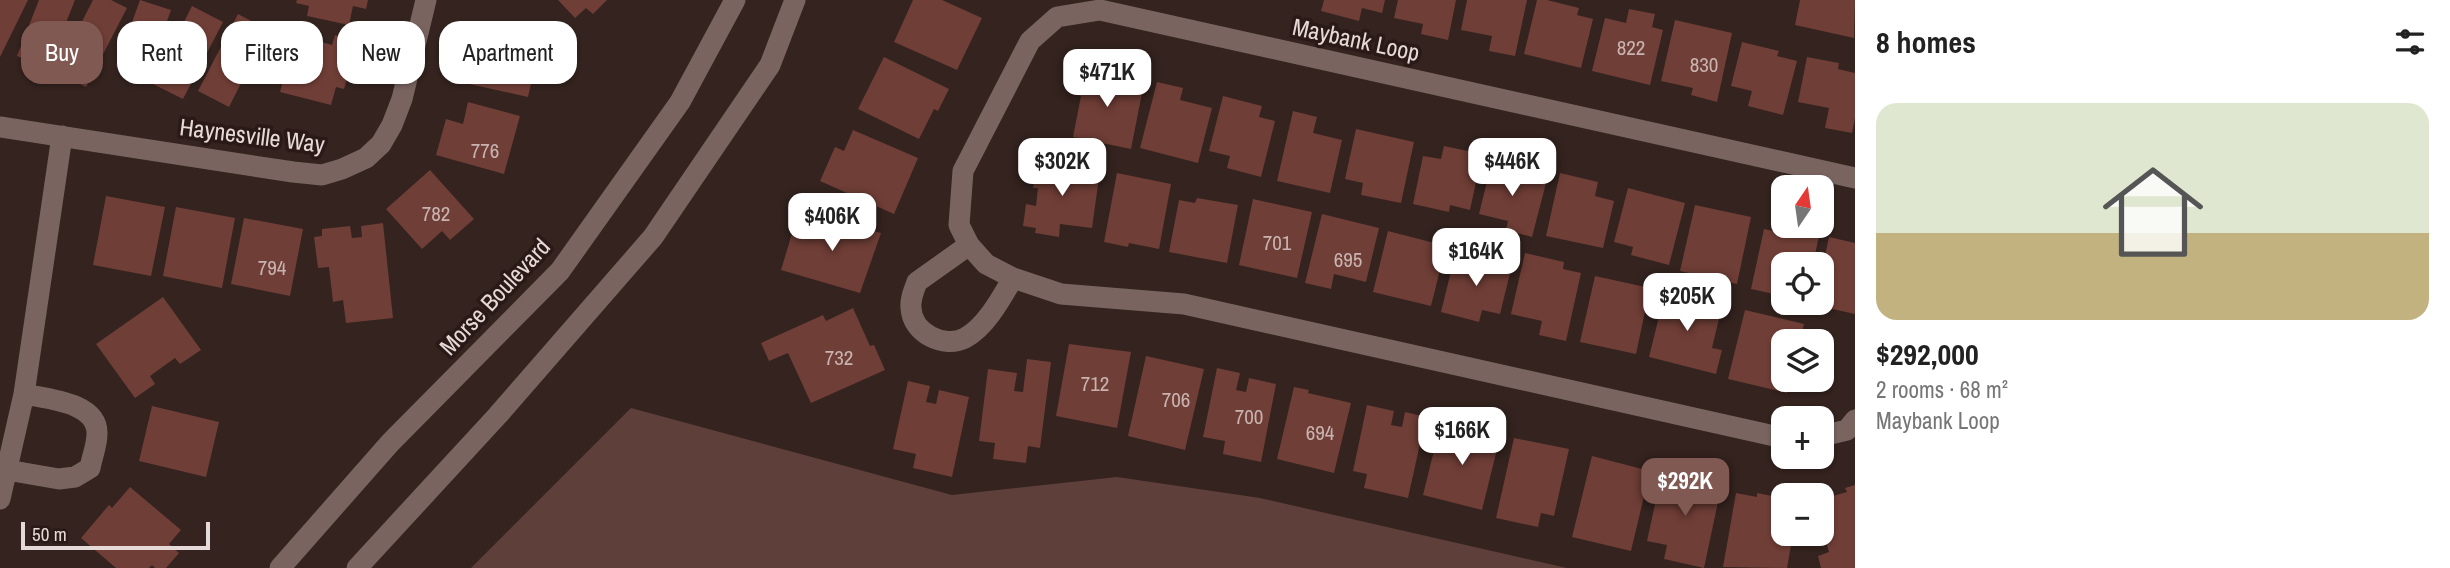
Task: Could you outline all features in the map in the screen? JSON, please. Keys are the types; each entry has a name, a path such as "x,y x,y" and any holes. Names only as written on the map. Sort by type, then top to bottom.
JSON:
{"street":[{"name":"Haynesville Way","path":"0,127 322,175 366,158 381,144 402,99 426,0"},
{"name":"Morse Boulevard","path":"280,568 390,443 560,271 680,102 735,0"},
{"path":"358,568 498,415 653,237 770,65 796,0"},
{"name":"Maybank Loop","path":"1771,435 1185,304 1061,294 1013,278 986,264 970,245 959,225 963,172 1030,41 1057,17 1100,10 1855,178"},
{"path":"0,499 7,470 8,428 24,394 62,136"},
{"path":"970,245 917,282 911,309 914,321 922,331 937,340 954,341 965,338 997,307 1013,278"},
{"path":"7,470 59,479 75,477 90,468 98,433 90,415 77,407 24,394"},
{"path":"1834,433 1847,430 1855,420"}],"shaded area":[{"path":"631,408 952,495 1117,477 1260,498 1567,568 471,568"}],"building":[{"path":"0,0 28,0 0,57"},
{"path":"39,0 75,0 67,21 31,21"},
{"path":"93,0 111,0 127,8 120,21 117,21 117,27 103,54 103,21 82,21"},
{"path":"140,0 171,10 167,21 132,21"},
{"path":"297,0 368,0 366,9 353,6 350,21 337,22 307,16 309,6 296,3"},
{"path":"558,0 607,0 593,14 586,8 575,18"},
{"path":"913,0 942,0 982,18 957,70 894,42"},
{"path":"1324,0 1385,0 1382,13 1362,8 1359,21 1321,11"},
{"path":"1398,0 1456,0 1448,40 1421,34 1423,24 1394,18"},
{"path":"1467,0 1527,0 1515,56 1489,51 1492,36 1461,30"},
{"path":"1537,0 1579,8 1577,15 1593,19 1581,68 1524,54"},
{"path":"1800,0 1855,0 1854,38 1795,25"},
{"path":"192,6 221,21 207,53 207,21 184,21"},
{"path":"1629,9 1655,14 1652,27 1663,30 1650,85 1592,71 1605,18 1626,23"},
{"path":"238,14 251,21 234,21"},
{"path":"1675,20 1732,33 1717,102 1691,95 1693,88 1661,81"},
{"path":"337,36 337,84 345,84 344,89 336,87 331,105 280,92 282,84 323,84 323,42 332,45"},
{"path":"1742,42 1779,51 1777,56 1797,61 1783,115 1748,106 1752,91 1731,86"},
{"path":"221,47 221,84 241,84 229,107 198,91 202,84 207,84 207,74"},
{"path":"884,57 949,89 938,111 934,109 919,139 858,109"},
{"path":"1807,57 1839,63 1838,69 1855,73 1855,118 1852,133 1825,128 1829,108 1798,102"},
{"path":"1075,70 1144,83 1131,149 1073,137 1081,96 1070,93"},
{"path":"1157,82 1183,88 1180,100 1212,108 1198,163 1140,148"},
{"path":"153,84 191,84 183,99"},
{"path":"469,84 531,84 528,97"},
{"path":"1223,96 1262,106 1259,117 1275,121 1261,177 1227,168 1230,156 1209,151"},
{"path":"468,102 520,116 504,174 436,155 446,119 463,124"},
{"path":"1293,111 1317,117 1313,133 1342,140 1330,193 1277,181"},
{"path":"1356,129 1414,142 1401,203 1361,195 1363,183 1345,179"},
{"path":"853,130 918,158 894,214 820,181 835,147 844,151"},
{"path":"1444,146 1482,154 1470,210 1450,205 1449,212 1413,204 1423,156 1441,159"},
{"path":"1038,157 1071,162 1069,176 1081,178 1082,167 1100,170 1092,228 1060,224 1059,237 1035,233 1036,228 1023,226 1026,204 1036,206 1038,188 1033,188"},
{"path":"1493,157 1519,164 1516,176 1546,183 1532,237 1506,230 1508,221 1479,214"},
{"path":"430,170 474,219 450,240 442,231 422,249 386,209"},
{"path":"1117,173 1171,184 1159,249 1129,243 1128,247 1104,242"},
{"path":"1560,173 1598,182 1595,196 1614,201 1603,248 1546,236"},
{"path":"1628,188 1685,203 1669,265 1631,255 1633,247 1614,242"},
{"path":"106,196 165,207 151,276 93,265"},
{"path":"1197,198 1238,205 1227,263 1169,252 1179,200 1195,203"},
{"path":"1253,199 1312,212 1297,278 1239,265"},
{"path":"1695,205 1751,217 1737,284 1680,271"},
{"path":"176,207 235,218 222,288 163,276"},
{"path":"812,214 881,233 860,293 781,270 793,230 806,234"},
{"path":"1322,214 1379,228 1366,282 1334,274 1331,289 1305,283"},
{"path":"244,218 303,229 290,296 231,284"},
{"path":"383,223 393,318 346,323 343,300 333,302 329,267 318,268 314,237 322,236 322,229 350,226 352,238 362,237 361,226"},
{"path":"1764,229 1771,230 1771,238 1819,238 1816,252 1771,252 1771,293 1751,289"},
{"path":"1388,231 1446,246 1431,306 1373,292"},
{"path":"1829,238 1855,243 1855,314 1834,309 1834,252 1826,252"},
{"path":"1525,253 1564,262 1563,269 1581,273 1566,341 1539,335 1542,321 1511,314"},
{"path":"1475,256 1512,265 1500,314 1482,310 1479,322 1441,312 1454,259 1473,264"},
{"path":"1595,276 1650,288 1636,354 1580,342"},
{"path":"1665,292 1722,306 1712,348 1722,350 1716,374 1649,357"},
{"path":"163,297 201,350 180,364 175,358 150,376 155,384 135,398 96,344"},
{"path":"853,308 870,346 874,345 885,370 811,403 788,353 769,361 761,343 823,315 826,321"},
{"path":"1745,310 1804,324 1803,329 1771,329 1771,389 1728,379"},
{"path":"1069,344 1131,352 1117,428 1056,416"},
{"path":"1146,356 1204,369 1185,450 1128,436"},
{"path":"1027,359 1051,362 1040,448 1028,446 1026,463 993,459 995,443 979,441 988,369 1017,373 1014,391 1023,392"},
{"path":"1217,368 1240,373 1236,390 1246,392 1249,378 1276,384 1261,462 1223,454 1225,441 1203,437"},
{"path":"908,381 930,386 926,402 936,404 939,390 969,397 952,477 913,468 916,454 893,449"},
{"path":"1294,387 1351,403 1334,473 1277,459"},
{"path":"1367,405 1394,411 1391,425 1402,427 1405,412 1426,417 1408,498 1364,488 1367,474 1353,471"},
{"path":"152,406 219,422 206,477 139,461"},
{"path":"1440,426 1480,436 1482,428 1501,433 1482,510 1423,495"},
{"path":"1514,438 1569,449 1554,516 1541,513 1538,527 1496,518"},
{"path":"1592,456 1650,471 1631,551 1572,537"},
{"path":"1662,472 1722,483 1704,568 1664,559 1667,545 1647,541"},
{"path":"1855,485 1855,568 1821,568 1818,556 1829,552 1827,546 1834,546 1834,496 1847,492 1845,488"},
{"path":"130,487 181,530 169,544 179,553 166,568 155,568 152,565 149,568 116,568 81,538 109,505 112,508"},
{"path":"1736,493 1757,497 1757,493 1771,496 1771,546 1791,546 1787,568 1723,567"}]}
